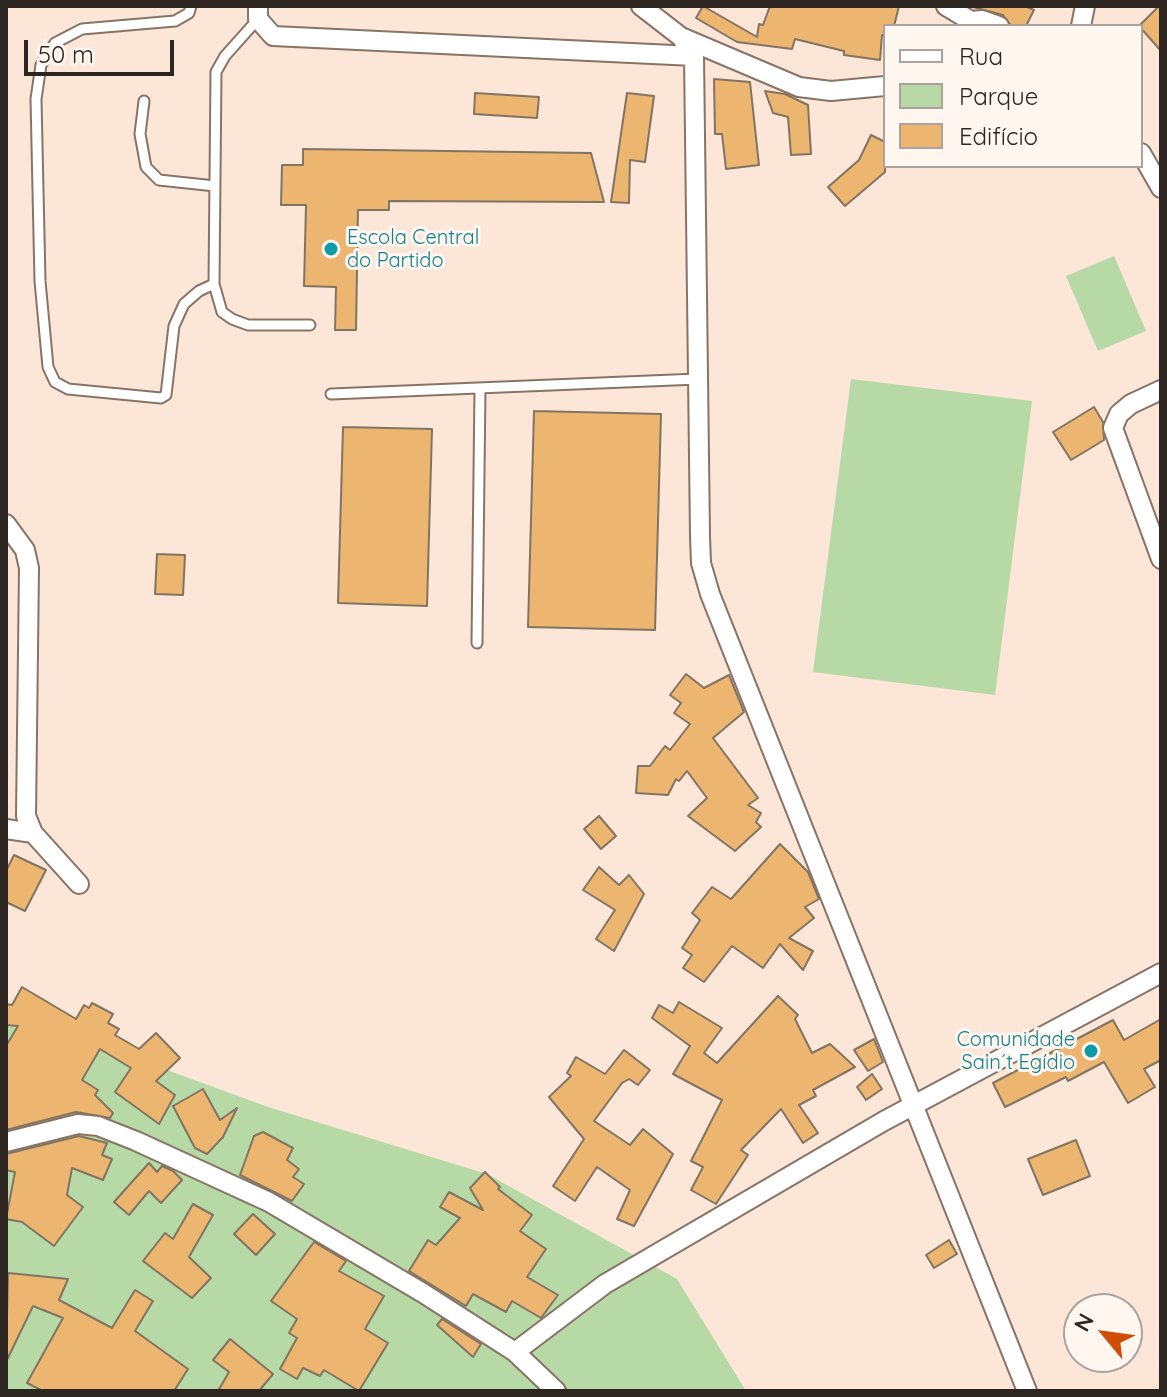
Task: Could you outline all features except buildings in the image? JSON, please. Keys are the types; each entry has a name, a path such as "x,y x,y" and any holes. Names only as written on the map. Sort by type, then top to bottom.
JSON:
{"street":[{"path":"641,6 681,37 799,87 831,91 883,86"},
{"path":"946,6 971,21 982,20 993,24"},
{"path":"258,13 273,36 694,56"},
{"path":"681,37 694,56 701,563 710,594 1027,1391"},
{"path":"1143,156 1161,188"},
{"path":"1161,390 1131,404 1119,414 1113,428 1161,559"},
{"path":"6,524 25,550 29,568 25,796 33,833 79,884"},
{"path":"6,829 33,833"},
{"path":"515,1352 605,1284 915,1105 1161,973"},
{"path":"6,1142 78,1124 98,1126 269,1202 423,1293 515,1352 556,1391"}],"lane":[{"path":"191,6 189,13 175,21 82,29 55,43 41,65 36,99 40,281 48,367 55,382 68,389 161,398 166,395 174,326 184,304 199,291 214,284"},
{"path":"258,13 216,72 214,284 222,312 232,319 248,325 310,325"},
{"path":"144,101 140,134 146,167 159,180 215,186"},
{"path":"331,394 698,379"},
{"path":"477,643 480,388"}],"green space":[{"path":"1114,256 1146,331 1098,351 1066,276"},
{"path":"851,379 1032,401 995,695 813,672"},
{"path":"6,1011 268,1107 487,1174 677,1279 746,1391 6,1391"}],"place":[{"name":"Escola Central do Partido","path":"331,249"},
{"name":"Comunidade Sain´t Egídio","path":"1091,1051"}]}
